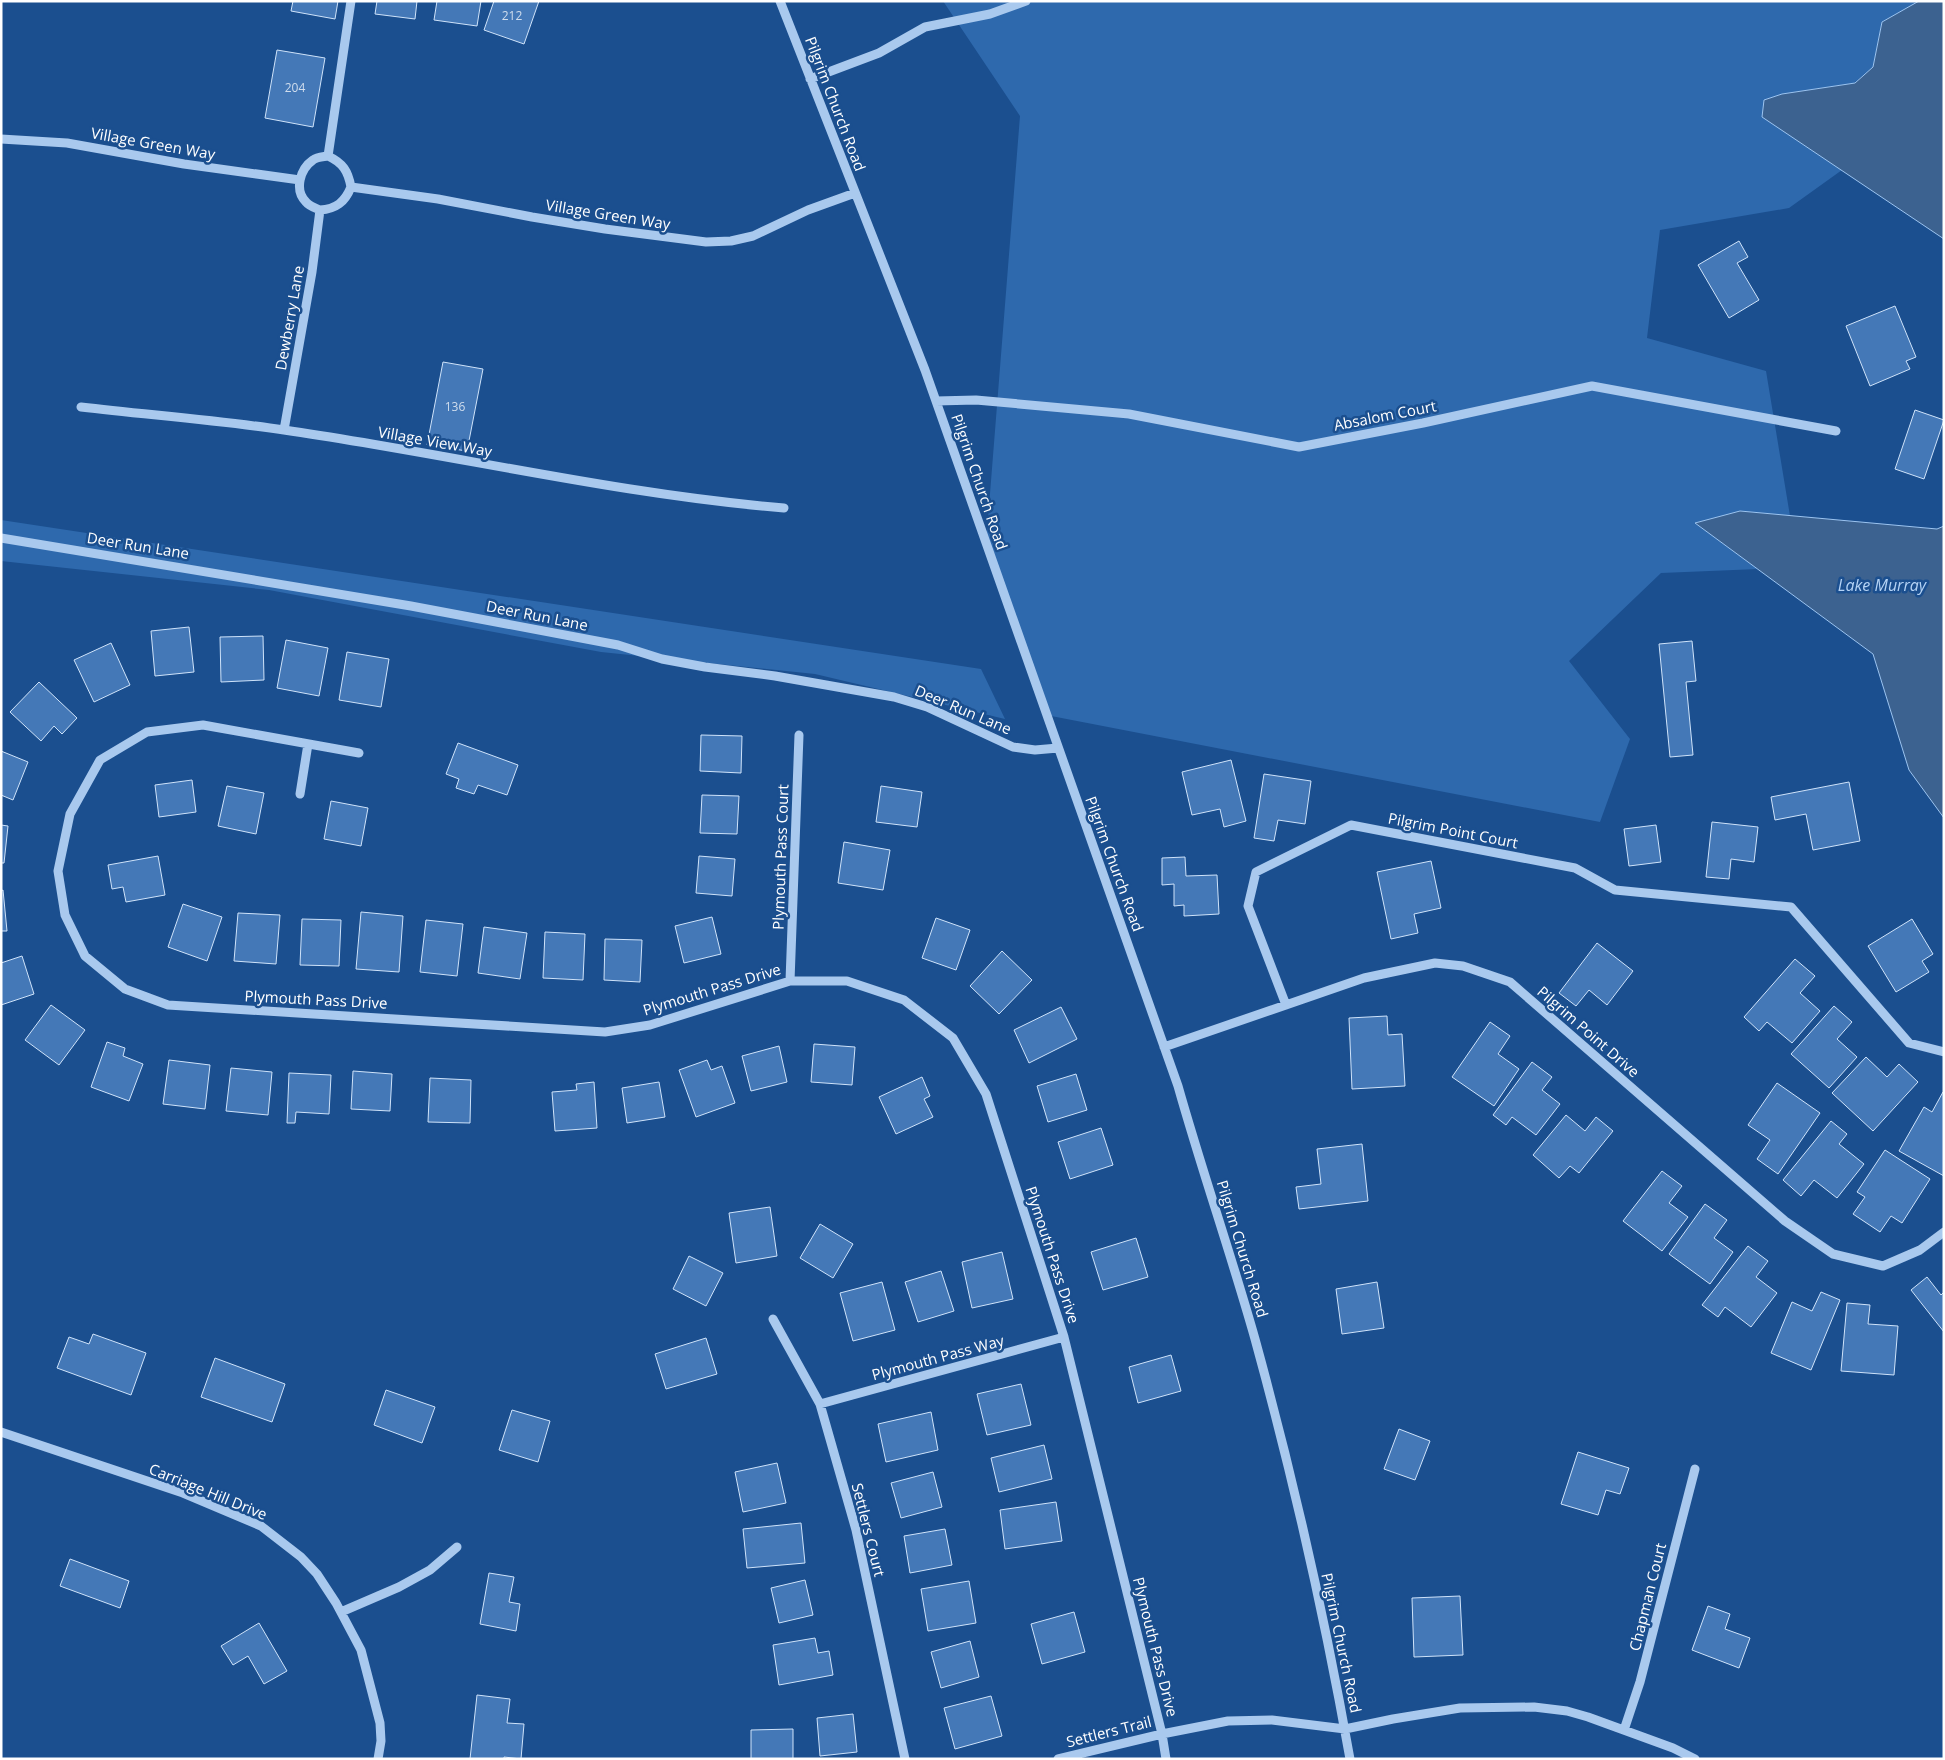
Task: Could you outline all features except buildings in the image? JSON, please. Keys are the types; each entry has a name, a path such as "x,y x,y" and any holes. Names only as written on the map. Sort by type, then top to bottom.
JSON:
{"street":[{"path":"328,156 351,1"},
{"name":"Pilgrim Church Road","path":"780,1 936,400 1178,1086 1255,1340 1310,1557 1350,1759"},
{"path":"810,78 880,53 925,27 990,14 1026,1"},
{"name":"Village Green Way","path":"1,139 67,143 201,167 300,180"},
{"path":"328,156 342,165 351,187 346,198 341,203 328,210 320,210 306,202 301,195 300,180 310,162 319,157 328,156"},
{"name":"Village Green Way","path":"351,187 438,199 605,229 706,242 731,241 752,236 808,210 855,194"},
{"name":"Dewberry Lane","path":"284,430 312,272 320,210"},
{"name":"Absalom Court","path":"936,400 976,400 1129,414 1299,447 1423,423 1592,386 1836,431"},
{"name":"Village View Way","path":"81,407 284,430 624,488 738,504 784,508"},
{"name":"Deer Run Lane","path":"1,538 411,606 618,645 662,659 705,667 776,676 894,697 927,707 1013,747 1035,750 1058,748"},
{"name":"Plymouth Pass Drive","path":"359,753 203,725 147,732 100,760 70,814 58,871 65,914 85,956 125,989 168,1005 605,1032 650,1025 790,981 847,981 904,1000 953,1038 986,1094 1064,1337 1162,1734 1166,1759"},
{"name":"Plymouth Pass Court","path":"790,981 799,735"},
{"path":"300,794 308,744"},
{"name":"Pilgrim Point Court","path":"1286,1005 1248,906 1256,872 1351,826 1575,868 1615,890 1792,907 1908,1043 1944,1052"},
{"name":"Pilgrim Point Drive","path":"1164,1046 1364,978 1435,963 1463,966 1510,982 1785,1221 1833,1254 1883,1266 1920,1250 1944,1232"},
{"name":"Settlers Court","path":"773,1319 820,1404 856,1530 905,1759"},
{"name":"Plymouth Pass Way","path":"820,1404 1064,1337"},
{"name":"Carriage Hill Drive","path":"1,1432 183,1493 261,1526 301,1557 317,1574 341,1612 361,1650 380,1723 381,1740 378,1759"},
{"name":"Chapman Court","path":"1624,1730 1640,1682 1695,1469"},
{"path":"341,1612 399,1587 430,1570 457,1547"},
{"name":"Settlers Trail","path":"1058,1759 1162,1734 1228,1721 1263,1720 1345,1729 1460,1708 1534,1707 1567,1711 1624,1730 1695,1759"}],"shaded area":[{"path":"943,1 1919,1 1882,22 1873,67 1854,83 1782,94 1765,101 1842,170 1789,208 1660,230 1647,338 1766,371 1790,516 1740,511 1695,523 1758,569 1661,573 1569,661 1630,739 1600,822 1046,715 986,544 1020,116"},
{"path":"1,520 981,669 1005,719 815,674 601,652 269,590 1,561"}],"water":[{"path":"1919,1 1944,1 1944,239 1762,117 1764,100 1782,94 1855,83 1873,67 1882,22"},
{"name":"Lake Murray","path":"1740,511 1937,529 1944,526 1944,818 1909,770 1873,654 1695,523"}]}
